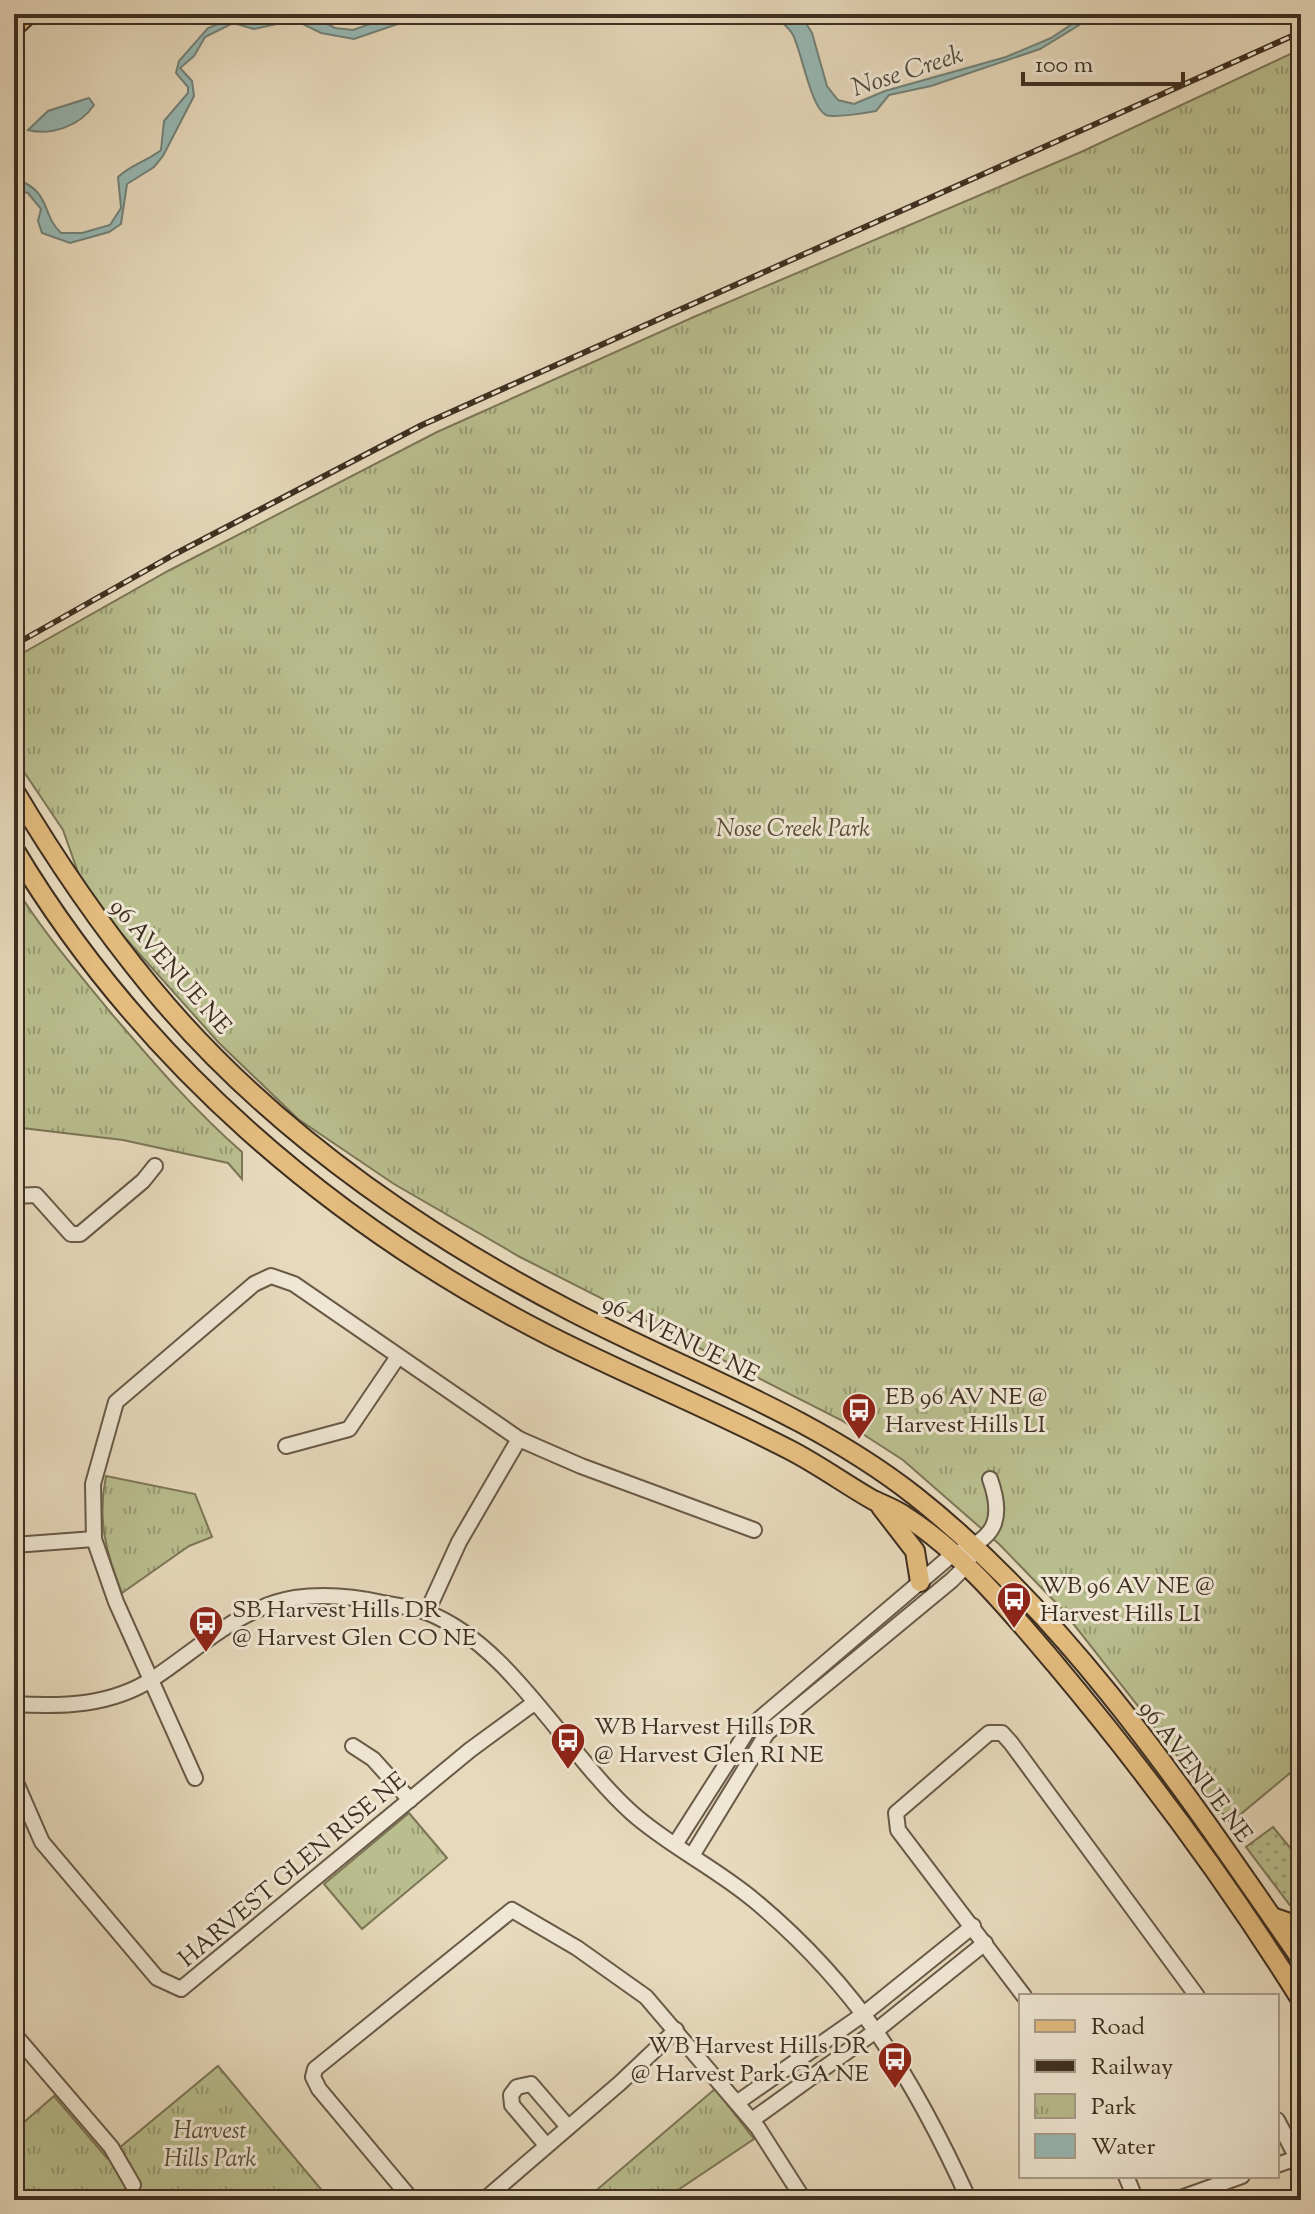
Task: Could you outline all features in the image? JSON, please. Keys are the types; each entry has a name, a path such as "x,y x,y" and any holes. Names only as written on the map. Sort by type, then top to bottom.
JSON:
{"highway":[{"path":"14,26 27,14"}],"main road":[{"name":"96 AVENUE NE","path":"14,790 91,911 152,989 248,1087 344,1169 429,1227 566,1309 793,1419 853,1452 914,1495 974,1547 1092,1673 1301,1961"},
{"name":"96 AVENUE NE","path":"14,849 68,928 132,1010 227,1113 265,1148 409,1254 553,1337 793,1451 904,1515 959,1560 1029,1632 1087,1703 1295,1977 1301,2000"},
{"path":"553,1337 566,1309"},
{"path":"877,1502 915,1551 921,1571 920,1582"},
{"path":"1272,1917 1301,1927"}],"street":[{"path":"14,1196 36,1195 71,1234 80,1234 143,1181 155,1166"},
{"path":"195,1778 116,1602 94,1539 93,1484 116,1402 254,1284 271,1276 294,1284 397,1358 519,1439 581,1466 754,1530"},
{"path":"286,1446 349,1429 397,1358"},
{"path":"427,1612 459,1542 519,1439"},
{"path":"693,1854 767,1733 988,1536 998,1513 990,1479"},
{"path":"14,1545 94,1539"},
{"path":"676,1843 750,1727 920,1582 959,1560"},
{"path":"14,1704 61,1707 87,1704 151,1680 248,1614 294,1598 359,1598 427,1612 487,1649 596,1779 634,1816 693,1854 800,1939 865,2013 907,2074 969,2200"},
{"name":"HARVEST GLEN RISE NE","path":"14,1778 42,1842 157,1978 181,1989 410,1800 534,1703"},
{"path":"1023,1994 898,1830 896,1813 989,1733 1002,1733 1109,1871 1196,1994"},
{"path":"353,1746 373,1759 410,1800"},
{"path":"412,2200 319,2089 313,2077 315,2069 503,1914 519,1912 646,1997 745,2111 797,2197"},
{"path":"745,2111 973,1926"},
{"path":"745,2111 877,2030 985,1943"},
{"path":"1295,1977 1301,1961"},
{"path":"484,2200 676,2030"},
{"path":"14,2034 111,2147 133,2185"},
{"path":"546,2145 512,2105 511,2095 517,2087 531,2084 568,2127"},
{"path":"1279,2124 1299,2161 1279,2165"},
{"path":"1127,2178 1136,2200"},
{"path":"1175,2200 1236,2178"}],"green space":[{"name":"Nose Creek Park","path":"1301,49 1301,1764 1230,1823 1060,1607 999,1544 903,1460 841,1420 520,1257 394,1184 298,1119 219,1043 119,931 80,878 63,830 14,757 14,658 168,571 437,432 696,316 1081,152"},
{"path":"14,885 48,935 111,1013 190,1102 242,1152 242,1179 228,1163 123,1140 14,1127"},
{"path":"106,1476 195,1494 212,1537 189,1546 122,1593 105,1536 102,1507"},
{"path":"409,1813 447,1858 362,1929 324,1884"},
{"path":"1273,1827 1301,1861 1301,1920 1246,1847"},
{"name":"Harvest Hills Park","path":"218,2066 330,2200 14,2200 14,2131 54,2096 107,2158"},
{"path":"715,2089 754,2139 663,2200 585,2200"}],"water":[{"path":"274,14 308,14 335,28 353,30 398,14 427,14 354,39 321,33 295,20 254,29 233,23 205,37 194,56 180,68 192,81 194,96 163,156 154,167 127,184 121,224 109,232 70,243 42,233 38,221 41,209 28,193 14,190 14,178 35,190 61,233 82,233 110,225 121,208 118,177 161,150 164,121 188,93 188,87 176,73 179,61 208,28 235,17 255,20"},
{"path":"771,14 800,14 812,33 827,86 838,100 854,104 885,91 1006,57 1051,38 1087,14 1097,14 1040,49 931,86 889,95 876,111 836,116 826,115 821,110 811,91 793,35"},
{"path":"89,98 94,105 73,124 46,132 28,130 48,111"}],"railway":[{"path":"14,645 175,554 422,425 1301,32"}],"place":[{"name":"EB 96 AV NE @ Harvest Hills LI","path":"859,1441"},
{"name":"WB 96 AV NE @ Harvest Hills LI","path":"1014,1630"},
{"name":"SB Harvest Hills DR @ Harvest Glen CO NE","path":"206,1654"},
{"name":"WB Harvest Hills DR @ Harvest Glen RI NE","path":"568,1771"},
{"name":"WB Harvest Hills DR @ Harvest Park GA NE","path":"895,2090"}],"water label":[{"name":"Nose Creek","path":"907,70"}]}
